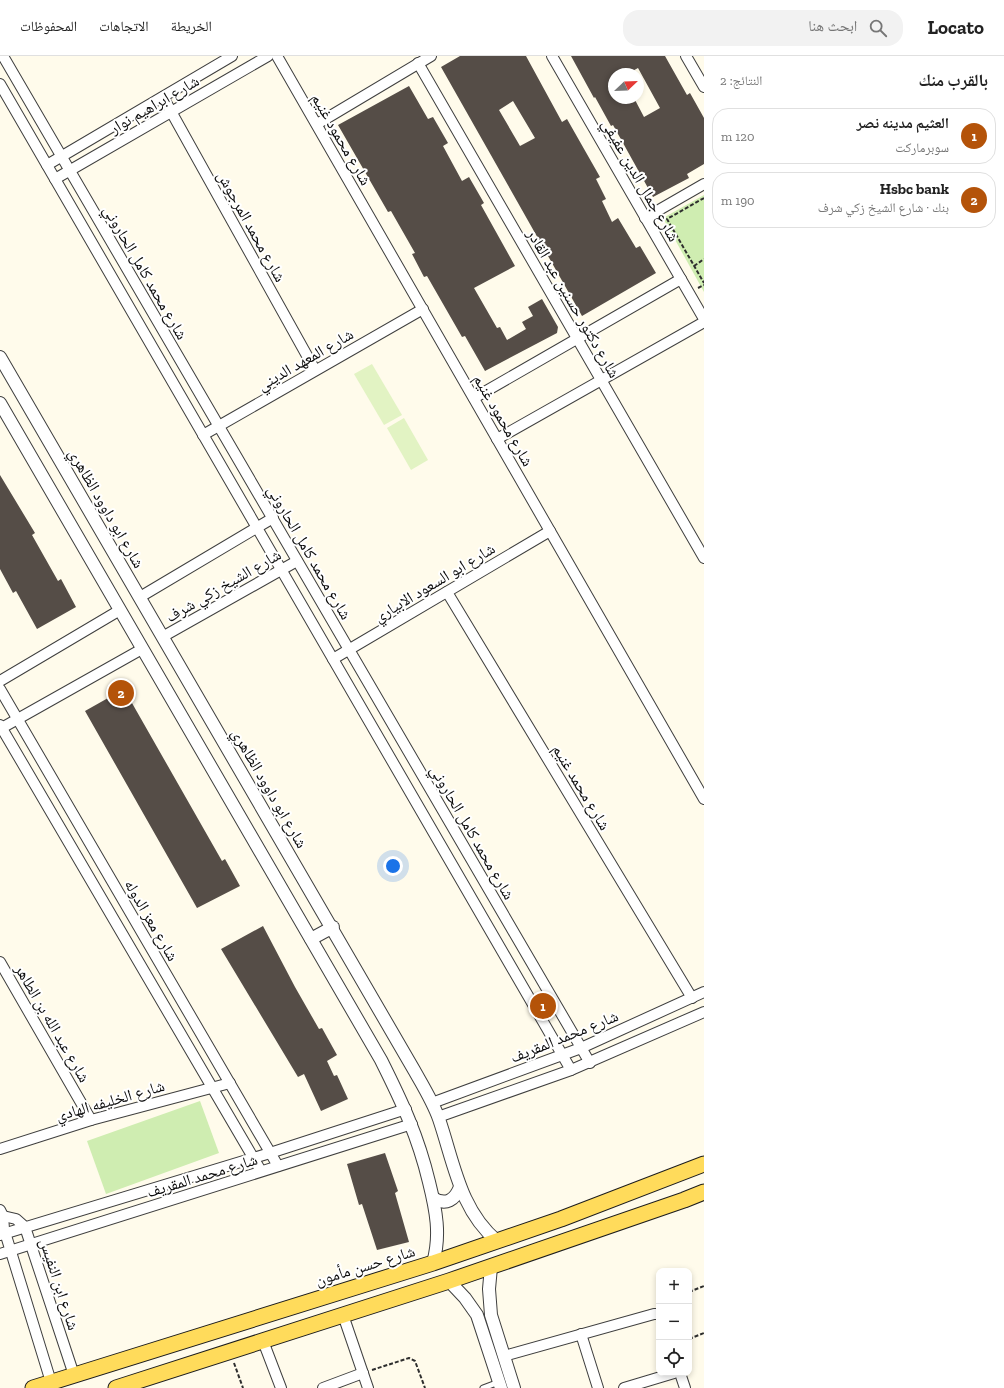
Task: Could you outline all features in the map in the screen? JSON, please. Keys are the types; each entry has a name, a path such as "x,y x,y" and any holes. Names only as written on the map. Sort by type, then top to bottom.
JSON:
{"main road":[{"name":"شارع حسن مأمون","path":"33,1388 433,1263 678,1176 704,1164"},
{"path":"116,1388 491,1267 704,1192"}],"street":[{"name":"شارع محمد كامل الحاروني","path":"4,56 590,1063"},
{"name":"شارع ابراهيم نوار","path":"47,165 232,56"},
{"name":"شارع ابراهيم نوار","path":"55,179 268,56"},
{"name":"شارع محمود غنيم","path":"277,56 704,800"},
{"path":"317,124 431,56"},
{"name":"شارع جمال الدين عفيفي","path":"552,56 704,319"},
{"path":"686,56 704,87"},
{"name":"شارع دكتور حسنين عبد القادر","path":"418,63 704,558"},
{"name":"شارع محمد كامل الحاروني","path":"0,84 571,1070"},
{"name":"شارع محمد المرجوش","path":"163,97 315,370"},
{"path":"645,218 704,184"},
{"path":"474,398 681,279"},
{"name":"شارع المعهد الديني","path":"203,435 423,309"},
{"path":"497,439 704,322"},
{"name":"شارع ابو داوود الظاهري","path":"0,357 333,927 432,1103 438,1117 460,1187 474,1216 497,1241"},
{"path":"0,403 381,1060 406,1109 422,1154 439,1230 433,1263"},
{"name":"شارع الشيخ زكي شرف","path":"140,597 273,518"},
{"name":"شارع ابو السعود الابياري","path":"333,659 550,531"},
{"name":"شارع الشيخ زكي شرف","path":"164,636 297,561"},
{"name":"شارع محمد غنيم","path":"447,592 692,998"},
{"path":"0,680 120,610"},
{"path":"1,727 18,719 142,648"},
{"name":"شارع معز الدوله","path":"0,689 278,1166"},
{"name":"شارع معز الدوله","path":"1,727 262,1171"},
{"path":"311,939 333,927"},
{"name":"شارع عبد الله بن الطاهر","path":"0,962 92,1120"},
{"name":"شارع محمد المقريف","path":"432,1103 581,1048 704,992"},
{"name":"شارع محمد المقريف","path":"438,1117 590,1063 704,1012"},
{"name":"شارع الخليفه الهادي","path":"0,1149 92,1120 230,1083"},
{"name":"شارع محمد المقريف","path":"3,1234 270,1153 406,1109"},
{"name":"شارع محمد المقريف","path":"0,1254 412,1124"},
{"path":"433,1198 438,1201 449,1201 457,1194 460,1187"},
{"name":"شارع ابن النفيس","path":"51,1382 10,1251 3,1234 2,1213 16,1219 25,1227 74,1375"},
{"path":"491,1267 489,1289 490,1307 514,1388"},
{"path":"449,1281 465,1298 477,1315 500,1385"},
{"path":"477,1315 483,1307 490,1307"},
{"path":"504,1356 656,1314"},
{"path":"343,1315 368,1388"},
{"path":"581,1334 598,1388"},
{"path":"263,1341 281,1388"},
{"path":"323,1388 363,1373"},
{"path":"624,1388 664,1376"},
{"path":"681,1376 685,1388"}],"lane":[{"path":"483,1388 500,1385"}],"path":[{"path":"704,198 667,219 704,283"},
{"path":"694,266 704,259"},
{"path":"692,1291 704,1286"},
{"path":"692,1338 704,1333"},
{"path":"229,1352 243,1388"},
{"path":"363,1373 412,1358 425,1388"}],"green space":[{"path":"704,195 704,292 663,218"},
{"path":"372,364 402,415 384,425 354,374"},
{"path":"404,418 428,460 411,470 387,428"},
{"path":"200,1101 219,1153 106,1194 87,1141"}],"building":[{"path":"460,56 526,56 562,122 567,119 600,177 596,179 606,199 602,201 612,222 618,218 636,248 640,246 656,273 582,316 441,67","holes":["513,101 535,138 520,146 499,110"]},
{"path":"571,56 665,56 687,95 690,93 704,118 704,164 687,174 689,178 653,197 613,125 611,126 595,97 594,98"},
{"path":"409,86 428,119 433,117 448,143 443,146 462,181 469,177 484,203 481,205 515,266 474,288 497,328 500,327 507,340 526,329 522,322 533,316 528,307 542,299 558,327 557,333 485,371 465,336 462,337 427,276 424,277 412,254 415,253 391,211 388,212 338,125"},
{"path":"0,475 35,533 32,535 58,581 61,579 76,607 37,629 16,591 13,593 0,569"},
{"path":"124,689 222,861 225,859 240,886 197,908 85,711"},
{"path":"263,926 319,1029 322,1028 337,1055 327,1061 334,1076 337,1075 348,1099 321,1111 304,1074 298,1077 221,949"},
{"path":"385,1153 398,1191 395,1193 409,1242 377,1250 362,1204 359,1205 347,1164"}],"place":[{"name":"Hsbc bank","path":"121,693"},
{"name":"العثيم مدينه نصر","path":"543,1006"}]}
